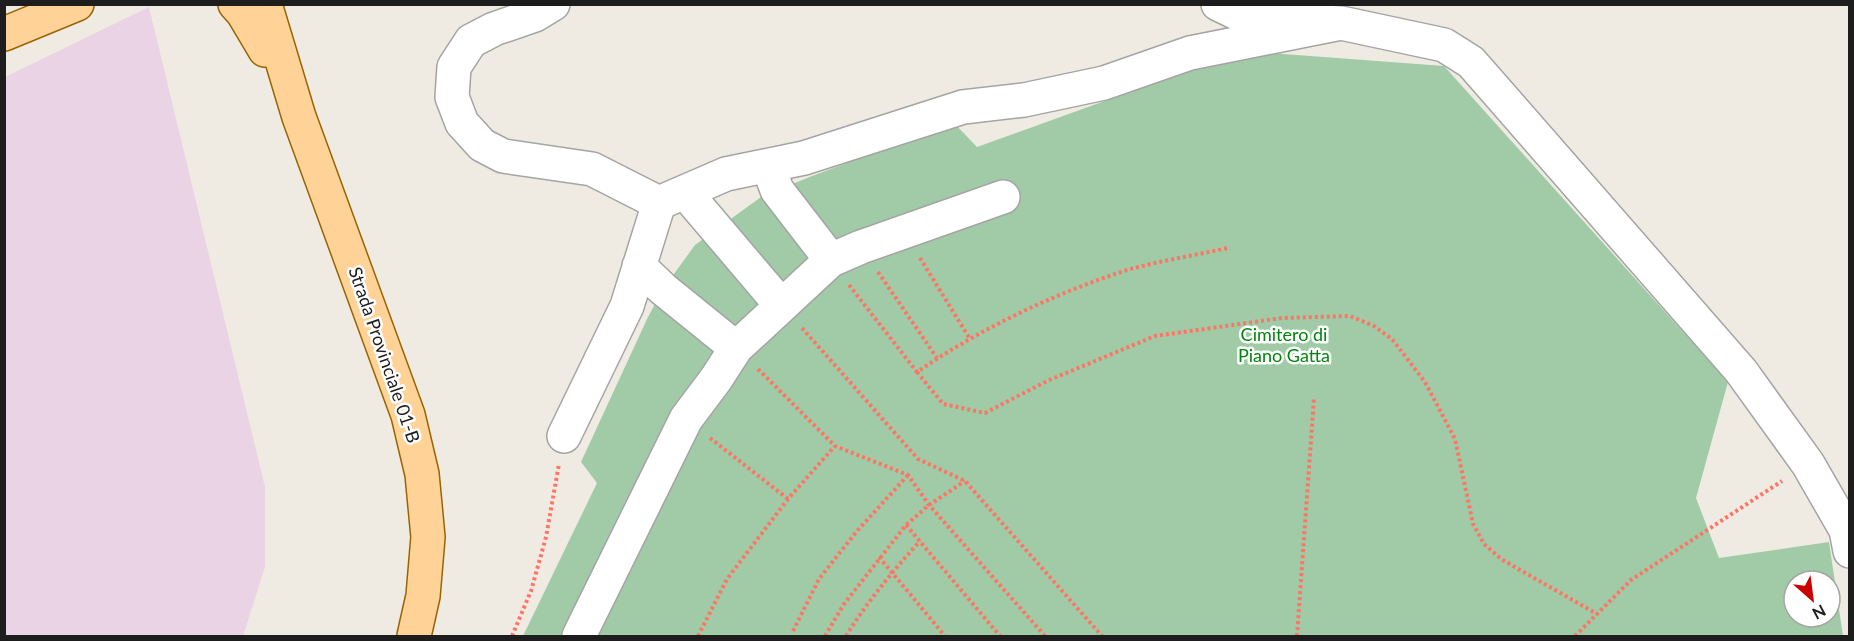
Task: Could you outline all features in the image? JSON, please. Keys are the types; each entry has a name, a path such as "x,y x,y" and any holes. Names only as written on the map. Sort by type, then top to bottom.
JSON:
{"main road":[{"path":"4,32 45,4"},
{"path":"4,32 77,4"},
{"path":"235,4 255,30 299,117"},
{"path":"265,4 299,117"},
{"name":"Strada Provinciale 01-B","path":"299,117 408,415 422,474 428,537 423,596 414,636"}],"street":[{"path":"553,4 535,15 494,29 471,41 454,66 452,98 462,123 482,144 503,156 592,169 672,198 782,305"},
{"path":"1218,4 1247,18 1341,23 1444,45 1471,62 1742,371 1808,464 1846,530 1850,550"},
{"path":"564,436 627,306 639,266 672,198 726,174 804,158 963,107 1024,100 1104,83 1190,53 1341,23"},
{"path":"768,166 777,190 831,260"},
{"path":"579,636 686,418 717,379 736,348 831,260 861,247 1003,197"},
{"path":"639,266 663,289 736,348"}],"path":[{"path":"904,232 970,339"},
{"path":"861,247 937,358"},
{"path":"917,372 937,358 1017,313 1072,290 1125,271 1227,248"},
{"path":"831,260 944,404 985,413 1047,381 1155,336 1282,318 1350,316 1374,326 1392,339 1425,382 1455,439 1473,524 1484,544 1501,559 1597,614"},
{"path":"782,305 918,459 965,481 1102,636"},
{"path":"736,348 835,446 908,475 929,505 1045,636"},
{"path":"1297,636 1314,398"},
{"path":"686,418 788,499"},
{"path":"512,636 531,591 546,537 564,436"},
{"path":"698,636 727,579 788,499 835,446"},
{"path":"1575,636 1631,580 1808,464"},
{"path":"793,631 819,579 857,531 908,475"},
{"path":"825,636 844,604 906,525 929,505 965,481"},
{"path":"906,525 1000,636"},
{"path":"846,636 891,572 920,541"},
{"path":"879,557 945,636"}],"shaded area":[{"path":"149,7 265,487 265,567 243,636 5,636 5,77"}],"green space":[{"name":"Cimitero di Piano Gatta","path":"1243,51 1444,66 1728,382 1696,498 1719,558 1829,542 1833,569 1782,569 1782,629 1842,629 1843,636 523,636 597,483 581,462 648,317 663,289 695,245 761,197 954,123 977,147"}]}
